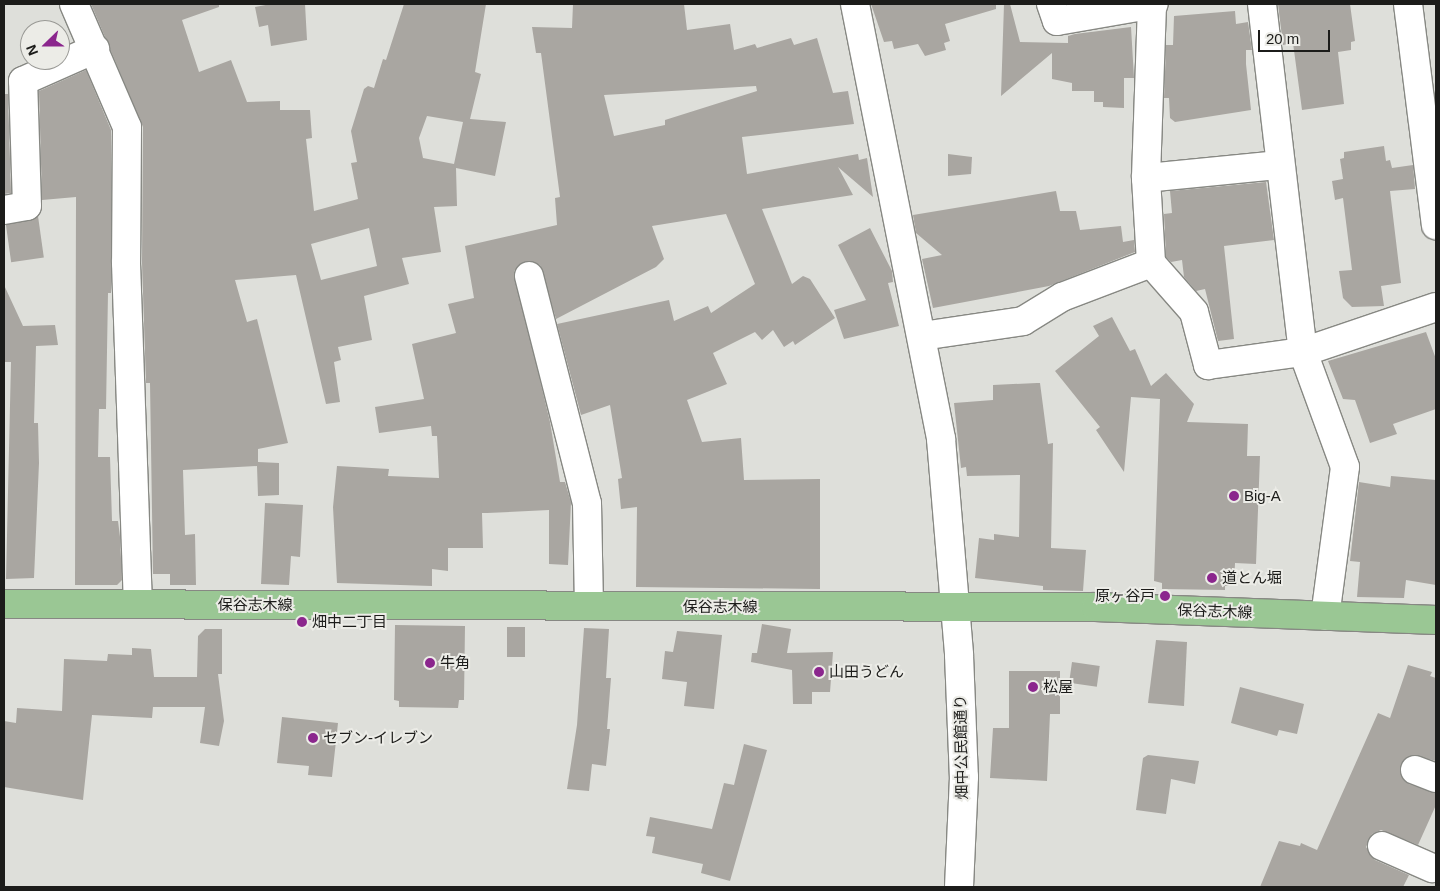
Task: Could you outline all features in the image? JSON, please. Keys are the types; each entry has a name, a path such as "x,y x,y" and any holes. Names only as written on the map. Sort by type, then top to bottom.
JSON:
{"main road":[{"name":"保谷志木線","path":"4,604 1114,608 1436,620"}],"street":[{"path":"74,4 127,127 126,263 138,604"},
{"name":"畑中公民館通り","path":"855,4 856,27 922,336 941,439 957,607 964,778 959,887"},
{"path":"1051,4 1057,21 1153,4 1146,178 1151,263 1194,312 1208,365 1303,352 1436,307"},
{"path":"1262,4 1278,164 1303,352 1346,467 1325,616"},
{"path":"1408,4 1436,225"},
{"path":"4,210 27,206 23,81 95,49"},
{"path":"1146,178 1278,164"},
{"path":"922,336 1023,321 1062,297 1151,263"},
{"path":"529,276 587,503 589,606"},
{"path":"1382,846 1432,872"}],"building":[{"path":"91,4 219,4 219,7 182,20 199,72 231,60 247,102 280,101 280,110 310,110 312,138 306,139 314,211 358,199 351,163 357,162 351,131 364,89 368,86 374,88 383,59 386,60 404,4 486,4 475,72 481,74 470,119 506,122 495,176 456,168 457,206 434,207 441,252 402,258 409,284 364,296 372,340 338,347 341,360 334,362 340,402 326,404 296,275 235,280 247,322 257,319 288,443 258,449 258,462 279,463 279,495 258,496 257,466 183,470 185,535 195,534 196,585 170,585 170,574 153,574 150,383 146,383 142,263 143,127","holes":["427,116 463,122 454,164 423,158 419,138","369,228 377,266 321,280 311,244"]},
{"path":"271,4 305,4 307,40 271,46 268,25 259,27 255,7"},
{"path":"573,4 684,4 687,30 730,24 734,50 755,44 757,48 791,38 794,45 817,38 833,93 848,91 854,124 742,137 747,174 858,154 859,160 867,158 873,197 838,167 853,195 762,209 792,284 803,276 810,279 835,318 795,345 793,341 784,347 773,330 762,340 755,332 713,353 727,384 687,400 702,442 741,438 744,480 820,479 820,589 636,587 637,507 621,509 618,479 622,478 610,405 581,415 557,324 669,300 674,321 708,306 711,313 755,284 726,214 652,226 664,259 656,267 556,319 540,265 526,261 514,271 550,422 560,482 565,482 571,502 568,565 549,564 549,510 482,513 483,548 448,548 448,571 432,569 432,586 337,583 333,507 337,466 389,469 388,476 439,478 437,436 432,436 431,426 379,433 375,407 424,399 412,344 456,333 448,304 474,298 465,246 557,225 555,198 560,197 541,53 536,53 532,27 572,28","holes":["756,86 757,91 665,120 665,125 614,136 604,95"]},
{"path":"871,4 996,4 996,9 945,24 950,41 944,43 946,50 925,56 918,44 894,49 892,41 884,42"},
{"path":"1004,4 1010,4 1020,42 1068,43 1068,36 1075,34 1131,27 1134,78 1124,78 1124,108 1103,107 1103,102 1094,102 1094,91 1072,91 1072,83 1052,79 1052,53 1001,96"},
{"path":"1278,4 1350,4 1355,41 1351,42 1351,50 1338,52 1344,104 1302,110 1293,43 1283,45"},
{"path":"1235,11 1236,24 1248,22 1252,50 1246,50 1246,64 1251,110 1175,122 1170,118 1169,98 1164,98 1166,45 1173,45 1174,16"},
{"path":"86,70 111,130 111,293 108,293 106,409 99,409 98,457 110,457 112,521 118,521 120,537 122,580 117,585 75,585 76,197 42,200 39,91"},
{"path":"4,94 8,94 11,193 4,194"},
{"path":"1384,146 1386,161 1390,160 1392,168 1413,165 1415,189 1390,191 1401,283 1381,286 1384,306 1352,307 1343,298 1339,271 1352,270 1343,198 1335,200 1332,181 1343,179 1340,159 1344,158 1344,152"},
{"path":"948,154 972,157 971,174 948,176"},
{"path":"1266,182 1274,240 1224,246 1234,339 1218,341 1205,289 1196,291 1184,277 1182,260 1171,262 1166,257 1164,214 1172,213 1170,191"},
{"path":"1056,191 1060,211 1076,211 1080,230 1121,226 1123,242 1134,240 1135,252 1049,286 933,308 922,259 942,255 916,233 913,215"},
{"path":"38,216 44,258 11,262 5,221"},
{"path":"870,228 892,271 893,282 888,283 899,326 844,339 834,310 866,300 838,245"},
{"path":"4,285 23,326 55,325 58,345 36,346 34,423 38,423 39,463 34,578 6,579 11,362 4,362"},
{"path":"1112,317 1130,351 1135,349 1151,386 1166,373 1194,404 1187,422 1248,424 1247,456 1260,456 1256,564 1235,563 1234,586 1225,586 1225,590 1162,589 1162,583 1154,581 1160,399 1131,397 1124,472 1096,430 1100,427 1055,371 1099,336 1093,326"},
{"path":"1426,332 1436,359 1436,409 1393,424 1397,434 1370,443 1355,400 1343,399 1328,361"},
{"path":"1040,383 1048,444 1053,443 1051,548 1086,550 1083,591 1043,590 1043,586 975,578 979,538 994,540 994,534 1019,537 1020,475 967,476 966,467 961,468 954,403 993,400 993,385"},
{"path":"1391,476 1436,480 1436,585 1406,580 1404,598 1357,597 1360,562 1350,561 1359,482 1390,487"},
{"path":"265,503 303,505 300,557 291,556 289,585 261,584"},
{"path":"762,624 791,629 787,653 833,652 830,692 812,692 812,704 793,704 792,670 751,662 752,653 757,653"},
{"path":"395,625 465,626 464,700 459,700 458,708 399,707 399,701 394,700"},
{"path":"507,627 525,627 525,657 507,657"},
{"path":"584,628 609,629 606,678 611,678 607,729 610,729 606,766 592,764 589,791 567,789 577,725"},
{"path":"205,629 222,629 222,674 218,674 224,721 219,746 200,743 205,707 153,707 152,718 92,715 83,800 4,787 4,721 16,723 17,708 62,711 64,659 107,661 108,654 132,655 132,648 151,649 154,677 197,677 198,636"},
{"path":"677,631 722,635 714,709 684,706 687,682 662,679 665,651 673,652"},
{"path":"1156,640 1187,642 1184,706 1148,703"},
{"path":"1072,662 1100,666 1097,687 1069,683"},
{"path":"1408,665 1432,672 1430,676 1436,678 1436,761 1412,755 1401,764 1400,773 1409,784 1436,793 1436,805 1418,845 1381,830 1372,834 1366,847 1375,860 1409,875 1403,887 1260,887 1279,841 1300,846 1301,843 1317,850 1378,713 1390,718"},
{"path":"1009,671 1060,671 1060,714 1050,714 1047,781 990,778 993,728 1009,728"},
{"path":"1240,687 1304,704 1297,734 1279,730 1277,736 1231,723"},
{"path":"282,717 338,723 332,777 308,775 309,766 277,763"},
{"path":"744,744 767,750 730,881 701,873 703,864 652,853 655,837 646,836 650,817 712,829 724,783 734,785"},
{"path":"1148,755 1199,761 1195,784 1171,779 1166,814 1136,810 1143,758"}],"place":[{"name":"Big-A","path":"1234,496"},
{"name":"道とん堀","path":"1212,578"},
{"name":"原ヶ谷戸","path":"1165,596"},
{"name":"畑中二丁目","path":"302,622"},
{"name":"牛角","path":"430,663"},
{"name":"山田うどん","path":"819,672"},
{"name":"松屋","path":"1033,687"},
{"name":"セブン-イレブン","path":"313,738"}]}
